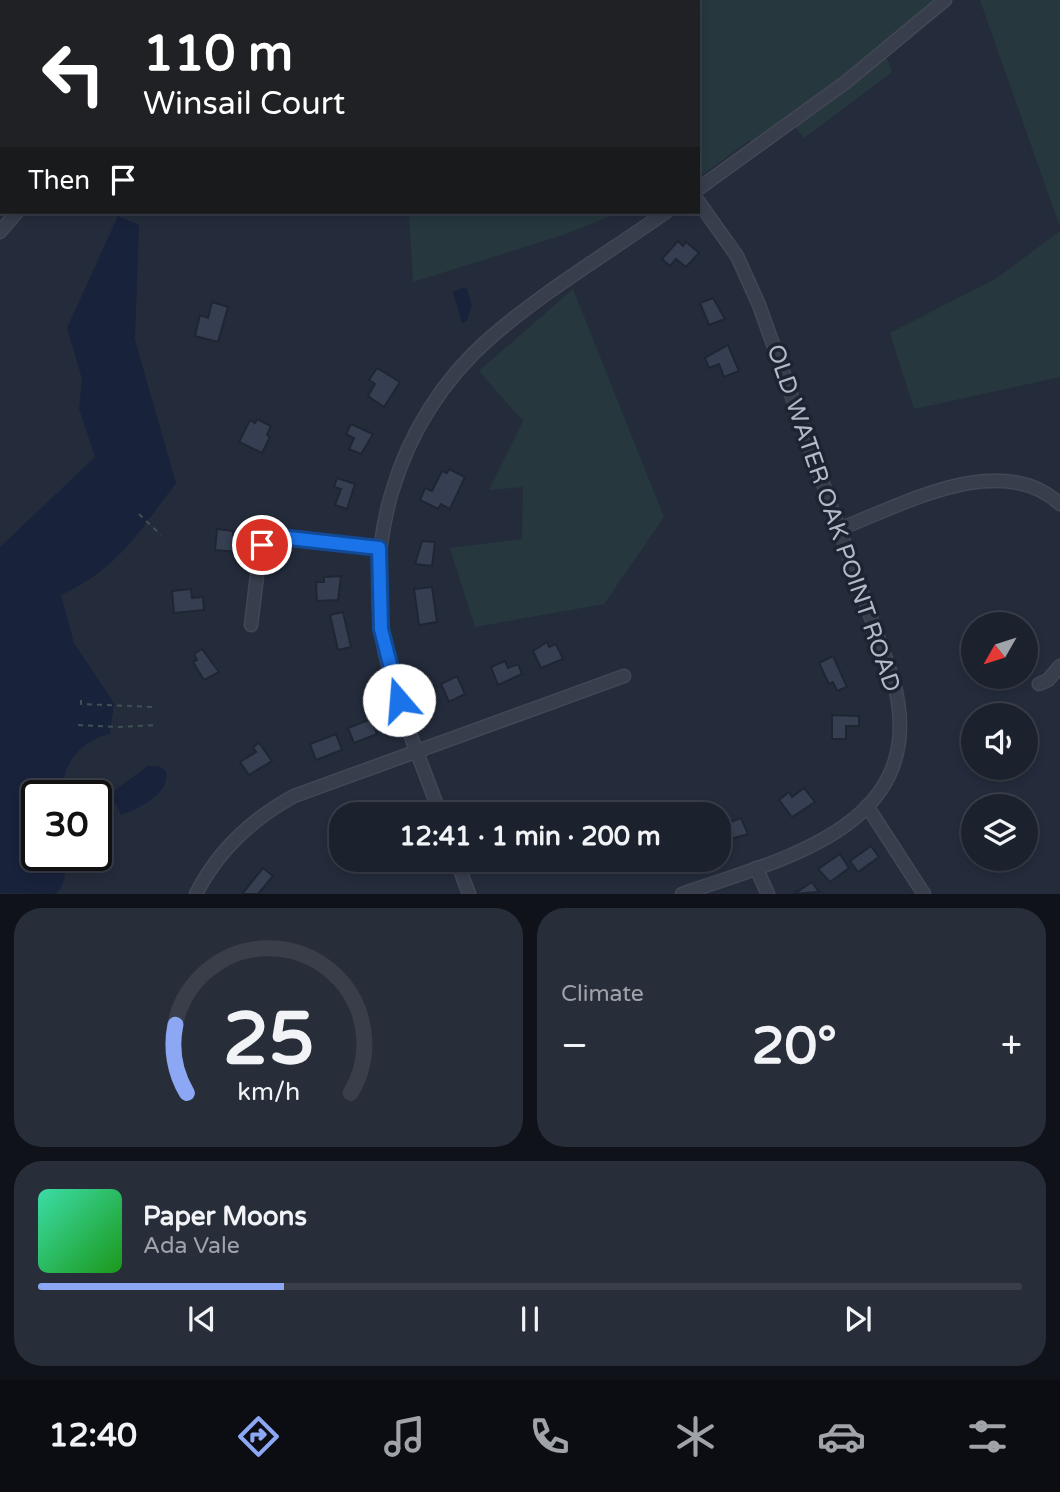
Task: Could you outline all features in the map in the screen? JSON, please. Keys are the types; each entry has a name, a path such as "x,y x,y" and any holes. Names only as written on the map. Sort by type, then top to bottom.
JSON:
{"street":[{"path":"700,188 839,88 945,0"},
{"name":"OLD WATER OAK POINT ROAD","path":"682,894 825,841 867,806 890,772 894,759 898,704 893,679 747,275 700,204"},
{"path":"0,232 15,214"},
{"path":"436,802 390,675 381,629 379,548 387,507 410,443 435,399 464,364 513,321 663,214"},
{"path":"839,529 957,485 987,479 1031,486 1060,504"},
{"path":"251,625 260,551 268,540 280,537 379,548"},
{"path":"1039,684 1048,680 1060,666"},
{"path":"196,894 221,854 248,825 268,811 316,787 624,676"},
{"path":"867,806 923,894"},
{"path":"756,867 768,894"},
{"path":"461,872 469,894"}],"path":[{"path":"139,514 161,535"},
{"path":"81,700 81,704 155,707"},
{"path":"78,725 116,727 156,724"}],"shaded area":[{"path":"700,0 948,0 884,50 892,72 804,138 792,123 755,148 750,140 700,177"},
{"path":"980,0 1060,0 1060,227"},
{"path":"409,214 616,214 563,235 413,282"},
{"path":"1060,231 1060,377 914,409 890,333 997,278"},
{"path":"573,289 664,517 604,604 475,627 450,548 522,539 523,487 489,490 523,421 479,371"}],"water":[{"path":"118,216 139,225 135,340 176,483 139,533 113,561 61,595 74,643 114,703 110,734 81,748 69,764 63,780 21,780 21,871 64,871 60,889 56,894 0,893 0,547 95,457 79,409 82,379 67,328"},
{"path":"467,289 472,306 467,321 462,323 453,292"},
{"path":"148,766 159,766 166,771 163,787 152,799 121,815 114,801 115,790"}],"building":[{"path":"678,241 683,246 686,242 699,253 686,267 676,259 670,266 662,259"},
{"path":"713,298 725,319 709,325 700,303"},
{"path":"212,302 228,307 218,342 195,336 200,315 208,318"},
{"path":"728,345 739,371 724,377 719,364 709,368 705,358"},
{"path":"377,368 400,382 384,407 368,396 375,384 369,380"},
{"path":"257,419 271,426 267,435 270,437 262,453 239,442 250,420 255,423"},
{"path":"351,424 373,434 361,454 349,449 354,438 346,434"},
{"path":"449,469 465,477 450,509 441,504 438,509 420,500 425,488 432,491 442,471 447,473"},
{"path":"337,478 355,484 347,509 335,505 341,489 334,487"},
{"path":"217,529 233,531 233,535 239,536 238,552 215,550"},
{"path":"422,541 435,542 432,566 415,564"},
{"path":"341,576 338,600 317,601 316,582 324,582 324,577"},
{"path":"432,587 437,622 419,625 414,589"},
{"path":"191,589 192,598 203,597 204,610 174,613 172,591"},
{"path":"343,612 351,647 338,650 330,615"},
{"path":"547,642 549,647 556,644 563,659 541,668 533,651"},
{"path":"202,649 219,672 204,680 193,662 197,660 194,654"},
{"path":"833,656 847,687 837,691 833,682 829,684 819,663"},
{"path":"505,661 508,668 518,664 522,674 498,685 491,667"},
{"path":"457,676 465,694 449,702 441,684"},
{"path":"832,715 859,716 859,726 846,726 846,739 832,739"},
{"path":"371,719 377,734 354,743 348,728"},
{"path":"336,734 342,750 316,760 310,744"},
{"path":"259,743 272,761 249,775 240,762 256,752 253,747"},
{"path":"804,788 815,802 792,817 779,800 789,792 792,797"},
{"path":"741,818 748,834 731,839 731,822"},
{"path":"871,846 879,857 858,872 850,861"},
{"path":"840,854 849,868 830,882 818,869"},
{"path":"263,868 273,876 258,894 242,894"},
{"path":"812,882 819,892 794,894"}],"route":[{"path":"262,545 273,537 280,537 379,548 381,629 390,675 399,700"}]}
